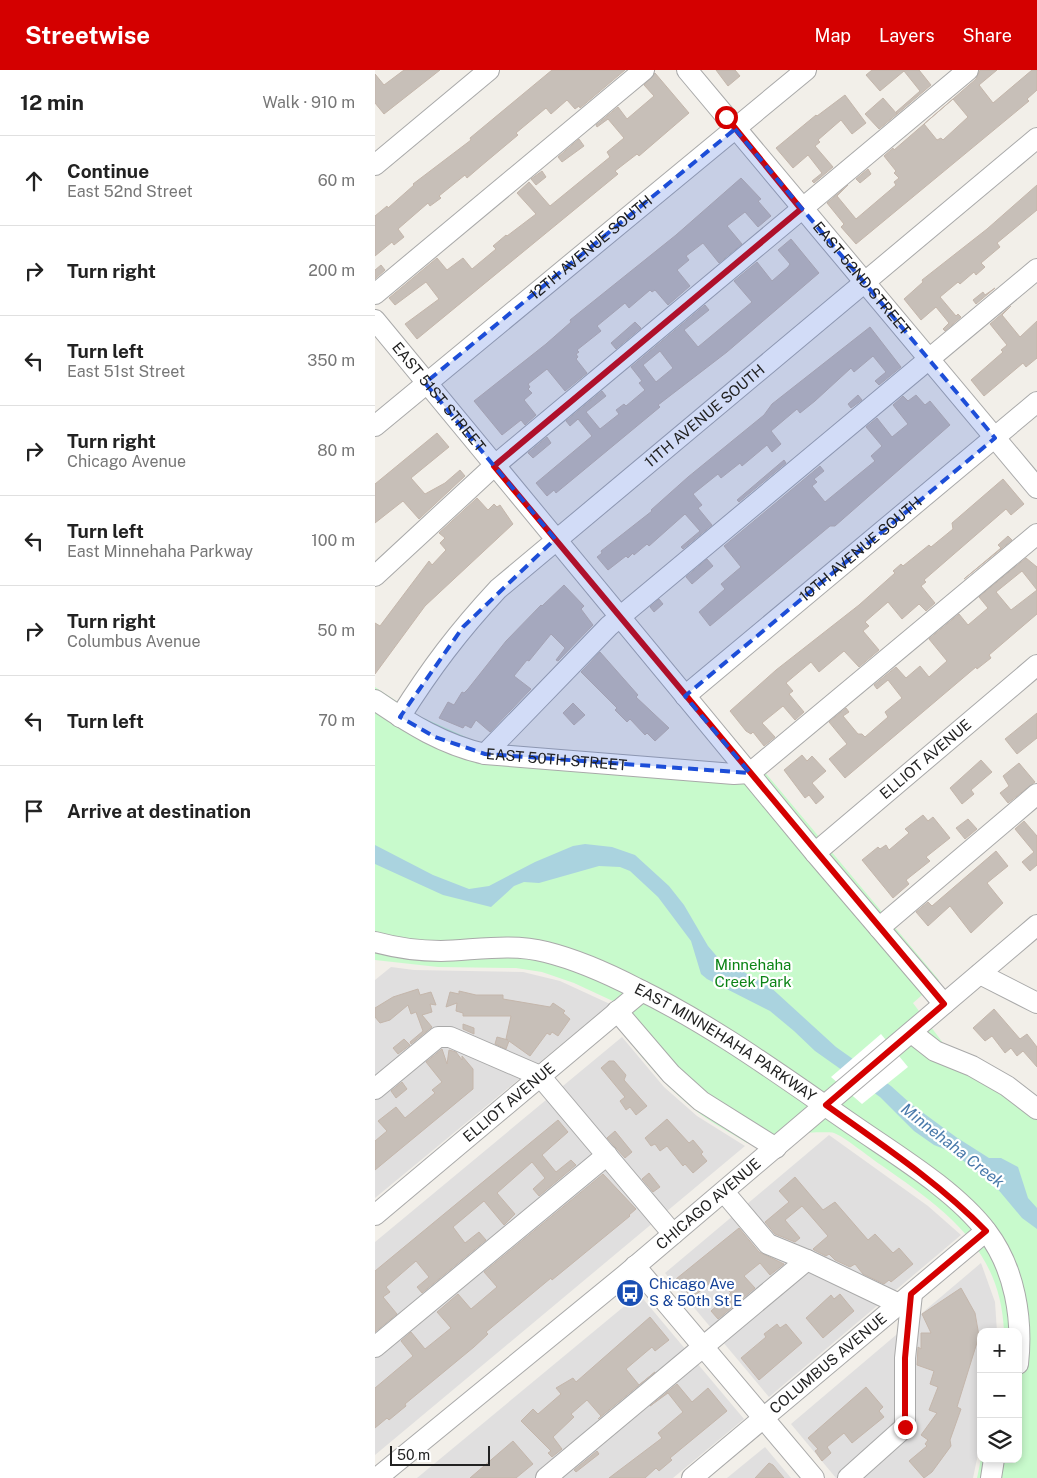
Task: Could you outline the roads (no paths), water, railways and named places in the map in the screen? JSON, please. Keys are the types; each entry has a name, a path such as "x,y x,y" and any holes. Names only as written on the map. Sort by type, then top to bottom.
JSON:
{"street":[{"path":"375,165 489,70"},
{"path":"375,294 644,70"},
{"name":"EAST 52ND STREET","path":"687,70 801,209 1037,488"},
{"name":"12TH AVENUE SOUTH","path":"375,426 806,70"},
{"path":"375,576 494,466 968,70"},
{"name":"11TH AVENUE SOUTH","path":"400,717 431,667 463,627 498,589 555,539 1037,138"},
{"path":"485,754 563,672 621,617 1037,269"},
{"name":"EAST 51ST STREET","path":"375,320 425,383 751,773 815,853 944,1004"},
{"name":"10TH AVENUE SOUTH","path":"685,696 1037,402"},
{"path":"751,773 1037,534"},
{"name":"ELLIOT AVENUE","path":"815,853 1037,665"},
{"name":"EAST 50TH STREET","path":"375,700 435,738 467,750 485,754 734,774 751,773"},
{"path":"879,928 1037,794"},
{"name":"CHICAGO AVENUE","path":"377,1478 776,1148 1037,925"},
{"name":"EAST MINNEHAHA PARKWAY","path":"379,947 440,951 507,947 544,951 577,961 681,1010 752,1054 826,1105 924,1174 960,1205 986,1231 1000,1252 1013,1288 1019,1328"},
{"path":"980,974 1037,1003"},
{"name":"ELLIOT AVENUE","path":"375,1215 642,991"},
{"name":"EAST MINNEHAHA PARKWAY","path":"617,1012 671,1074 701,1101 776,1148"},
{"path":"912,1033 935,1052 972,1066 1007,1086 1037,1109"},
{"path":"375,1089 438,1037 450,1037 540,1076 673,1234"},
{"path":"375,1347 607,1156"},
{"path":"723,1192 768,1244 905,1299 905,1427 849,1478"},
{"name":"COLUMBUS AVENUE","path":"692,1478 986,1231"},
{"path":"546,1478 807,1260"},
{"path":"635,1266 813,1478"},
{"path":"991,1478 993,1463"}],"water":[{"name":"Minnehaha Creek","path":"585,844 612,847 635,855 669,886 684,905 708,946 720,960 767,984 836,1047 891,1086 911,1104 956,1137 989,1158 1001,1158 1018,1167 1028,1198 1037,1208 1037,1229 1022,1218 996,1187 984,1177 952,1152 934,1145 914,1131 880,1097 815,1051 770,1011 707,979 701,974 691,941 658,897 630,871 620,867 599,866 539,883 524,882 514,886 491,907 443,895 375,864 375,845 433,875 469,889 489,886 535,862 573,846"}],"place":[{"name":"Chicago Ave S & 50th St E","path":"630,1293"}],"park label":[{"name":"Minnehaha Creek Park","path":"753,974"}]}
